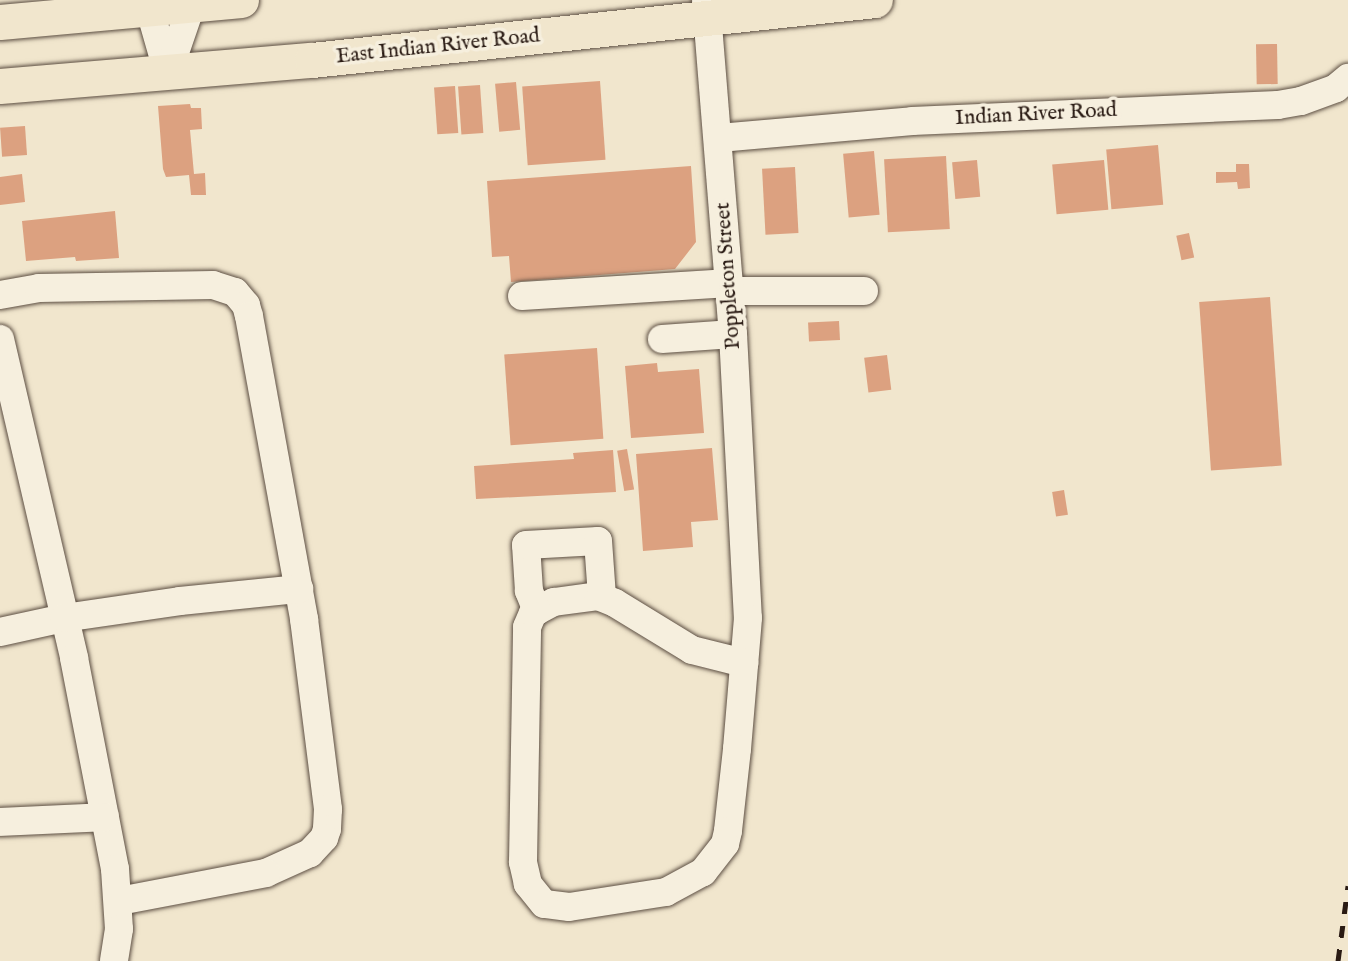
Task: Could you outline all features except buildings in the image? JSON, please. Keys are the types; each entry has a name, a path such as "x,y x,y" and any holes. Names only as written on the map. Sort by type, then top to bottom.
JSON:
{"main road":[{"path":"0,22 148,5 241,0"},
{"name":"East Indian River Road","path":"0,86 168,74 707,10 875,0"}],"street":[{"path":"168,74 193,2"},
{"path":"148,5 168,74"},
{"name":"Poppleton Street","path":"537,611 530,618 527,627 523,862 528,884 539,899 550,906 594,904 666,892 691,881 715,860 728,831 748,618 730,287 707,10"},
{"name":"Indian River Road","path":"719,138 912,121 1278,105 1301,101 1336,88 1348,78"},
{"path":"0,295 39,288 213,285 225,288 242,298 249,316 299,589 328,809 324,838 310,853 266,873 119,901"},
{"path":"522,296 730,287 864,291"},
{"path":"662,340 733,334"},
{"path":"0,339 64,618 105,817 119,901 114,961"},
{"path":"602,597 598,541 526,545 529,591 537,611 569,599 602,597 692,650 744,663"},
{"path":"0,632 64,618 214,596 299,589"},
{"path":"0,822 105,817"}],"railway":[{"path":"1338,961 1348,886"}]}
